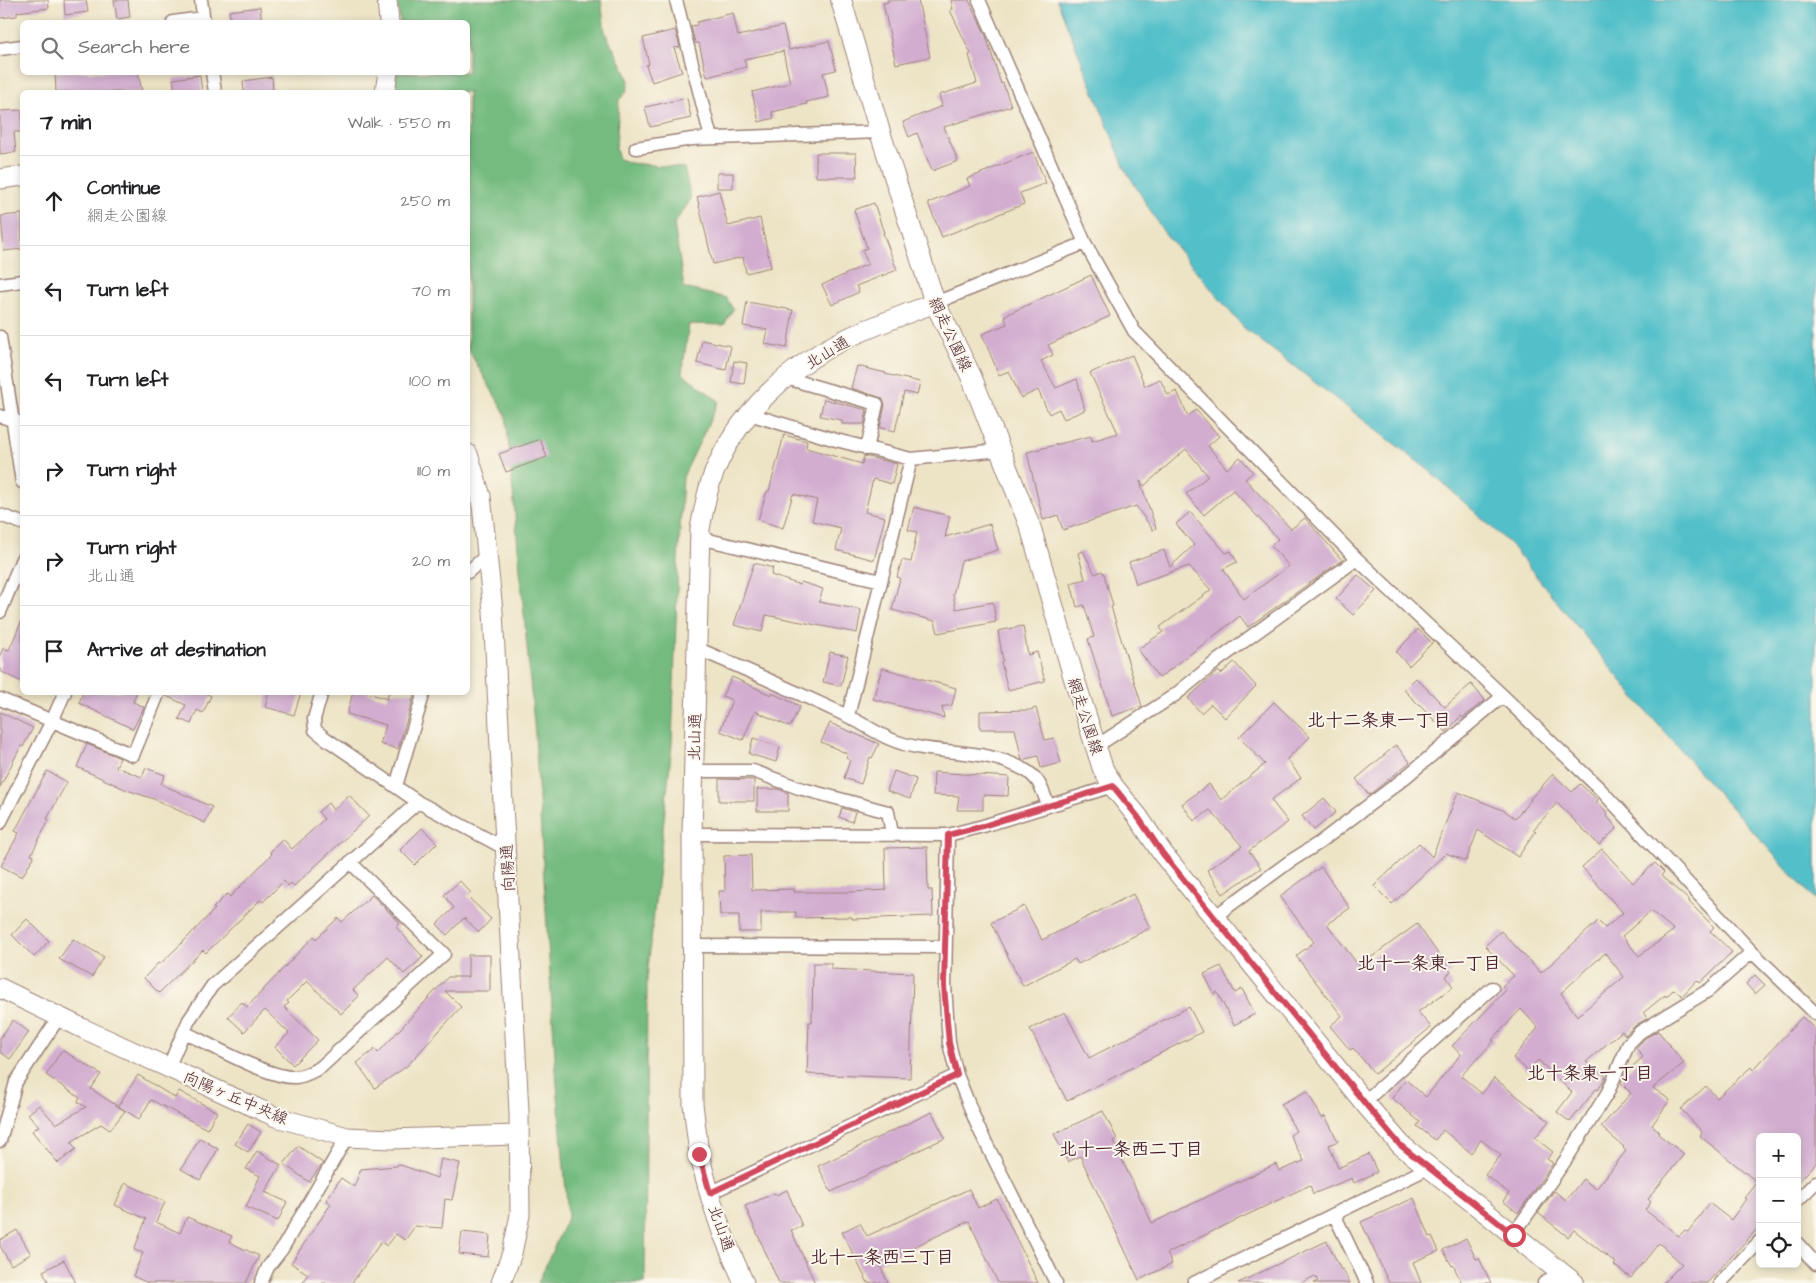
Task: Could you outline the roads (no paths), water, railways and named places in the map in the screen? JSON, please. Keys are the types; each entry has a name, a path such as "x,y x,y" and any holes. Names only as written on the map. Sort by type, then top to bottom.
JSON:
{"main road":[{"name":"網走公園線","path":"841,0 880,132 935,303 971,376 1031,529 1103,769 1113,786 1138,817 1163,854 1400,1145 1568,1278"}],"street":[{"path":"201,0 204,20"},
{"path":"387,0 389,20"},
{"path":"676,0 711,138"},
{"path":"979,0 1085,242 1134,331 1357,559 1504,696 1599,788 1752,952 1816,1014"},
{"path":"0,49 20,46"},
{"path":"212,75 215,90"},
{"path":"385,90 388,75"},
{"path":"636,148 692,138 880,132"},
{"path":"0,179 20,176"},
{"path":"935,303 1085,242"},
{"path":"0,284 20,281"},
{"name":"北山通","path":"744,1283 722,1232 710,1193 699,1154 693,1104 692,834 700,529 711,480 720,459 762,399 786,378 825,351 854,335 935,303"},
{"path":"0,337 20,471"},
{"path":"786,378 877,404 867,449"},
{"path":"750,414 867,449 911,459 1000,450"},
{"path":"848,716 911,459"},
{"name":"向陽通","path":"470,469 474,498 488,554 493,611 519,1112 520,1215 512,1253 502,1283"},
{"path":"0,514 20,522"},
{"path":"700,538 881,581"},
{"path":"470,570 488,554"},
{"path":"1095,747 1175,695 1217,661 1357,559"},
{"path":"0,612 20,564"},
{"path":"696,648 848,716 890,739 914,746 944,751 970,752 1021,767 1032,773 1040,782 1048,805"},
{"path":"0,823 64,695"},
{"path":"0,699 133,755 158,695"},
{"path":"321,695 314,719 315,730 418,802 506,849"},
{"path":"396,786 423,695"},
{"path":"1214,917 1402,780 1504,696"},
{"path":"694,771 753,771 799,788 888,812 892,834"},
{"path":"692,834 948,835 1113,786"},
{"path":"168,1068 197,1007 212,986 418,802"},
{"path":"948,835 944,986 949,1043 957,1075 978,1127 1056,1283"},
{"path":"184,1032 265,1071 284,1077 304,1076 321,1067 444,954 350,862"},
{"path":"692,946 945,947"},
{"path":"1514,1235 1567,1158 1608,1092 1629,1043 1640,1032 1709,990 1752,952"},
{"name":"向陽ヶ丘中央線","path":"0,988 276,1117 347,1137 391,1139 519,1135"},
{"path":"1364,1102 1492,988"},
{"path":"0,1141 16,1082 59,1017"},
{"path":"710,1193 957,1075"},
{"path":"261,1283 268,1267 286,1242 347,1137"},
{"path":"1194,1283 1428,1168"},
{"path":"1801,1198 1816,1182"},
{"path":"1334,1214 1367,1283"},
{"path":"1720,1283 1756,1245"},
{"path":"1801,1247 1816,1264"},
{"path":"1544,1283 1568,1278"}],"water":[{"path":"1057,0 1816,0 1816,901 1641,705 1510,544 1431,472 1243,327 1163,231 1125,169"}],"district":[{"name":"北十二条東一丁目","path":"1379,720"},
{"name":"北十一条東一丁目","path":"1429,963"},
{"name":"北十条東一丁目","path":"1590,1073"},
{"name":"北十一条西二丁目","path":"1131,1149"},
{"name":"北十一条西三丁目","path":"882,1257"}]}
